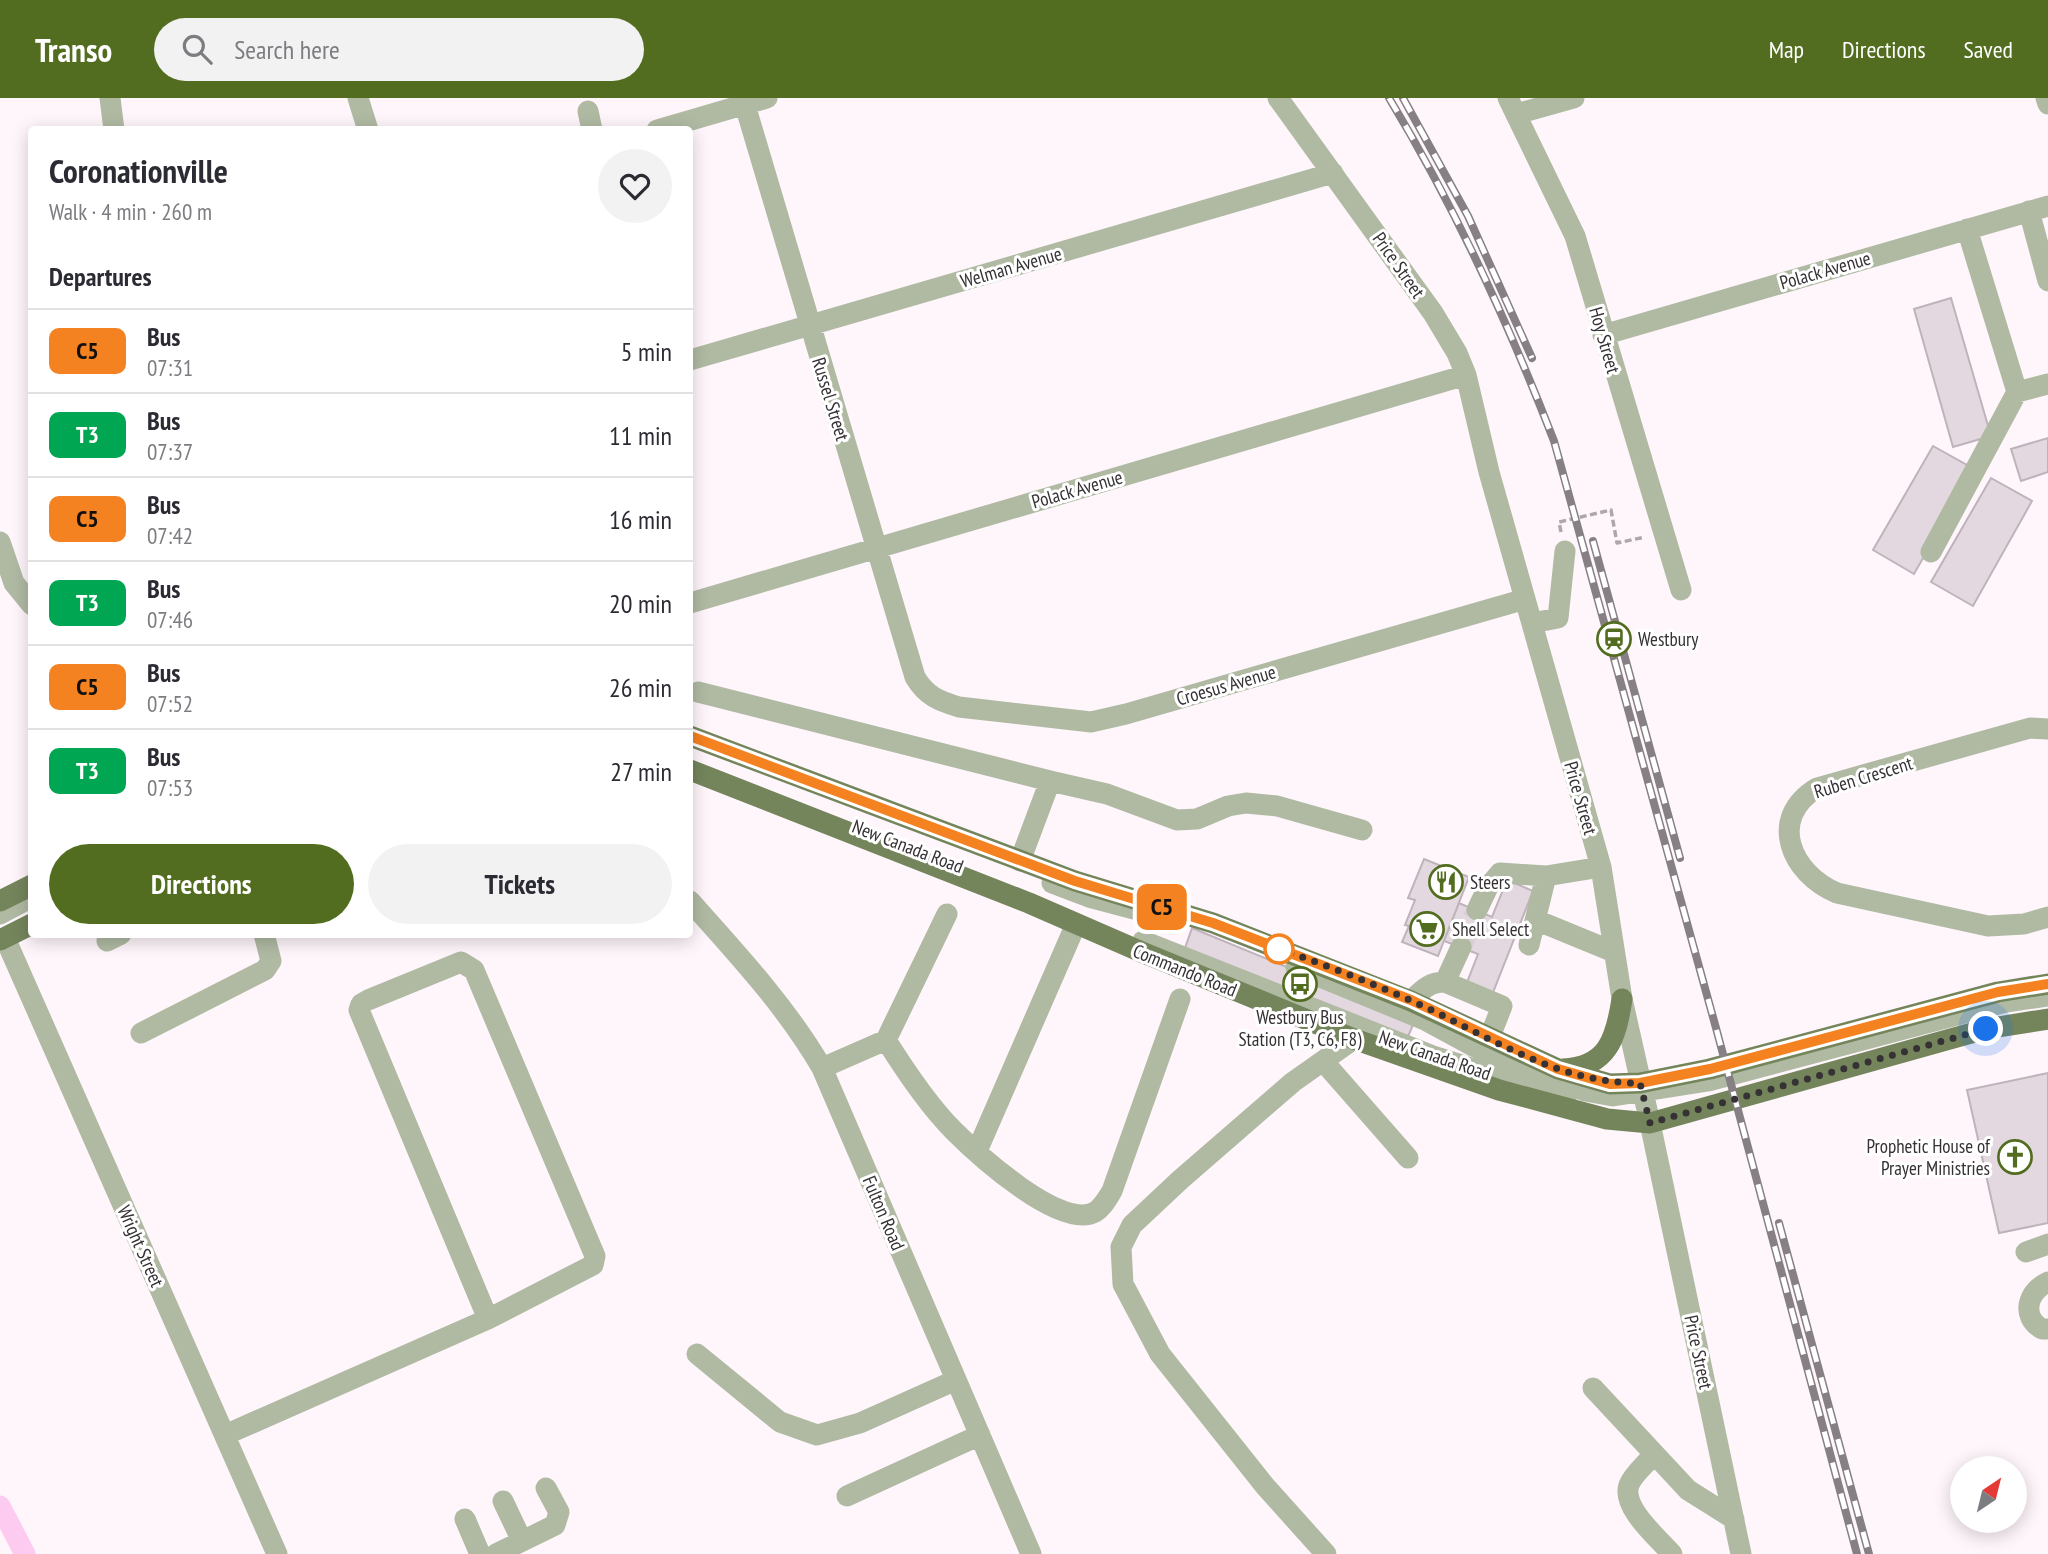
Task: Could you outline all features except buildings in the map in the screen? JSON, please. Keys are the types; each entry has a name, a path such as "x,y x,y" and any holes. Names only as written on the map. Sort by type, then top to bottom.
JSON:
{"main road":[{"path":"693,737 1075,881 1213,923 1411,1000 1489,1039 1558,1069 1610,1084 1645,1101 1780,1069 2047,1017"},
{"name":"Commando Road","path":"693,771 1029,903 1354,1039 1499,1090 1607,1119 1645,1101"},
{"path":"0,901 28,887"},
{"path":"2,936 28,926"},
{"path":"1645,1101 1780,1069 1998,992 2048,984"},
{"path":"1558,1069 1579,1068 1600,1057 1614,1035 1622,999"}],"street":[{"path":"110,98 114,126"},
{"path":"358,98 367,126"},
{"path":"671,126 767,98"},
{"name":"Price Street","path":"1278,98 1444,329 1466,375 1489,472 1601,867 1622,999 1741,1554"},
{"path":"1512,106 1574,98"},
{"path":"2046,98 2048,104"},
{"name":"Russel Street","path":"745,104 915,677 923,692"},
{"name":"Hoy Street","path":"1512,106 1575,236 1681,590"},
{"name":"Welman Avenue","path":"693,359 1333,173"},
{"path":"2039,209 2048,281"},
{"name":"Polack Avenue","path":"1603,335 2039,209"},
{"path":"1931,552 2017,392 1967,229"},
{"name":"Polack Avenue","path":"693,602 1466,375"},
{"path":"2017,392 2048,384"},
{"path":"0,542 14,583 28,600"},
{"path":"1532,623 1558,618 1565,551"},
{"name":"Croesus Avenue","path":"923,692 939,701 959,707 1091,722 1525,599"},
{"path":"698,692 1107,794 1177,820 1197,819 1228,806 1246,803 1277,806 1362,830"},
{"name":"Ruben Crescent","path":"2048,729 2030,728 1817,788 1797,804 1789,817 1789,838 1802,869 1824,888 1988,926 2008,926 2048,917"},
{"name":"New Canada Road","path":"693,747 1089,897 1220,937 1414,1016 1474,1046 1573,1087 1645,1101"},
{"name":"New Canada Road","path":"693,761 1433,1056 1585,1105 1605,1108 1645,1101"},
{"path":"1020,861 1050,781"},
{"path":"1477,911 1488,887 1500,873 1546,876 1601,867"},
{"path":"1529,945 1546,876"},
{"path":"0,914 28,899"},
{"name":"Fulton Road","path":"693,904 773,995 806,1040 822,1068 1031,1554"},
{"path":"822,1068 886,1040 947,914"},
{"path":"2,936 28,916"},
{"path":"1536,920 1614,952"},
{"path":"977,1151 1076,924"},
{"name":"Wright Street","path":"2,936 277,1554"},
{"path":"141,1033 265,970 271,961 265,938"},
{"path":"1445,982 1461,947"},
{"path":"225,1435 488,1319 593,1265 594,1256 474,970 470,965 461,962 368,1000 361,1004 359,1010 488,1319"},
{"path":"1411,1000 1425,987 1435,982 1445,982 1502,1006 1489,1039"},
{"path":"1780,1069 1995,1005 2048,996"},
{"path":"886,1040 916,1086 954,1131 1019,1186 1051,1205 1080,1215 1093,1213 1104,1205 1112,1191 1180,999"},
{"path":"1326,1554 1265,1486 1160,1354 1123,1284 1121,1247 1132,1225 1180,1180 1293,1082 1354,1039"},
{"path":"1323,1061 1408,1158"},
{"path":"2026,1252 2048,1244"},
{"path":"2048,1282 2034,1290 2029,1301 2033,1322 2042,1329 2048,1329"},
{"path":"697,1354 780,1422 817,1435 860,1423 956,1380"},
{"path":"1593,1388 1692,1493 1734,1519"},
{"path":"847,1496 980,1436"},
{"path":"1654,1454 1630,1483 1628,1498 1639,1517 1672,1554"},
{"path":"496,1554 555,1525 559,1512 546,1488"},
{"path":"503,1501 522,1541"},
{"path":"465,1519 480,1554"}],"path":[{"path":"1559,522 1611,510 1617,543 1663,533"}],"waterway":[{"path":"0,1506 25,1554"}],"tunnel":[{"path":"1461,947 1477,910"}],"railway":[{"path":"1389,98 1436,181 1479,266 1554,441 1716,1028 1857,1554"},
{"path":"1403,98 1468,216 1532,358"},
{"path":"1593,541 1680,858"},
{"path":"1779,1223 1869,1554"}],"bus line":[{"name":"C5","path":"693,737 1075,881 1213,923 1411,1000 1558,1069 1610,1084 1640,1083 1710,1069 1998,992 2048,984"}],"place":[{"name":"Westbury","path":"1614,639"},
{"name":"Steers","path":"1446,882"},
{"name":"Shell Select","path":"1427,929"},
{"name":"Westbury Bus Station (T3, C6, F8)","path":"1300,984"},
{"name":"Prophetic House of Prayer Ministries","path":"2015,1157"}],"route":[{"path":"1279,949 1411,1000 1558,1069 1610,1084 1640,1083 1650,1123 1986,1029"}]}
